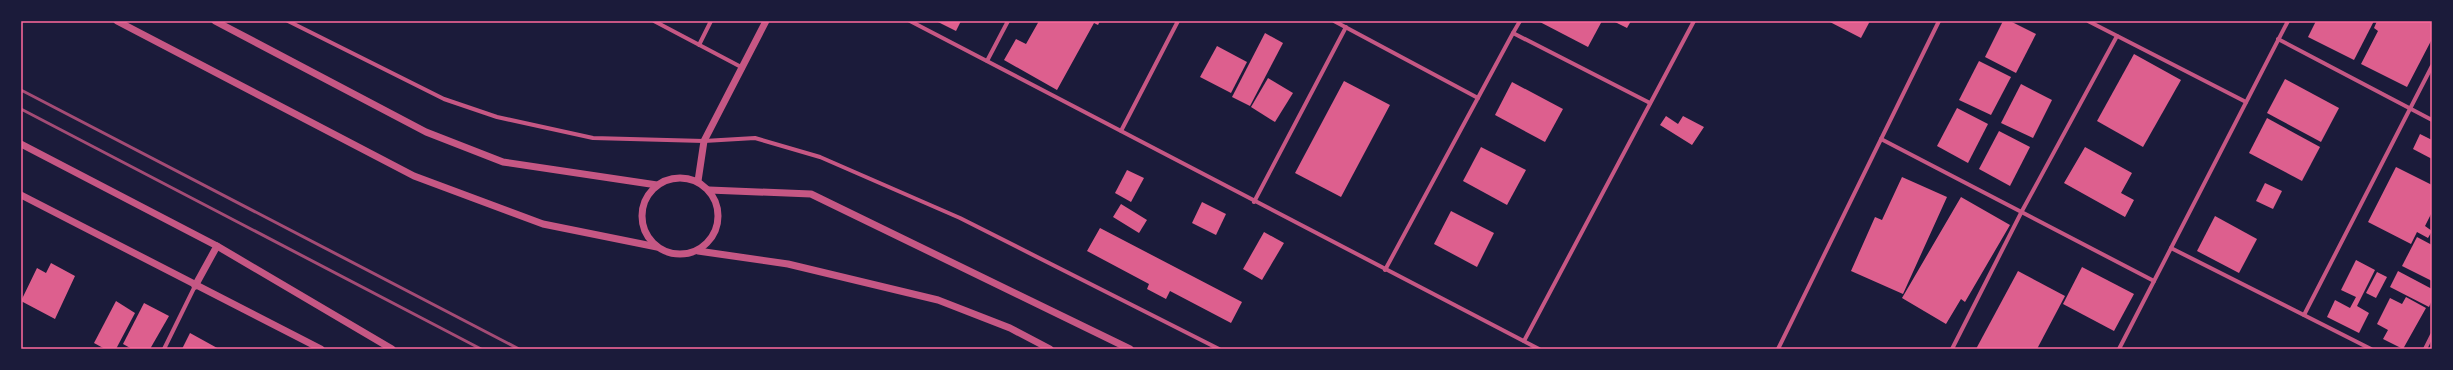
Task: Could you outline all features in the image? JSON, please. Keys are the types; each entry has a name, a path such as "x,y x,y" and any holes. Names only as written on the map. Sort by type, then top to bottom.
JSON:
{"street":[{"path":"117,21 414,176 543,224 657,246"},
{"path":"215,21 426,132 503,162 657,185"},
{"path":"288,21 324,41 444,99 497,117 593,138 704,141 755,138 827,160 960,218 1219,349"},
{"path":"654,21 743,68"},
{"path":"699,45 712,21"},
{"path":"698,182 704,141 766,21"},
{"path":"910,21 987,60 1254,202 1539,349"},
{"path":"987,60 1008,21"},
{"path":"1121,131 1178,21"},
{"path":"1334,21 1478,98"},
{"path":"1385,270 1520,21"},
{"path":"1524,341 1694,21"},
{"path":"1778,349 1939,21"},
{"path":"2088,21 2246,102"},
{"path":"2119,349 2288,21"},
{"path":"1254,202 1346,27"},
{"path":"1513,33 1650,103"},
{"path":"1952,349 2022,211 2117,36"},
{"path":"2278,39 2432,120"},
{"path":"2304,315 2432,66"},
{"path":"1881,138 2154,281"},
{"path":"21,144 217,246 392,349"},
{"path":"698,251 709,242 717,230 719,216 717,202 709,190 698,182 684,177 670,179 657,185 647,195 642,208 642,223 647,236 657,246 669,253 684,254 698,251 788,264 938,300 1010,328 1050,349"},
{"path":"709,190 811,194 1130,349"},
{"path":"21,195 195,286 321,349"},
{"path":"164,349 195,286 217,246"},
{"path":"2171,248 2371,349"},
{"path":"2425,349 2432,335"}],"building":[{"path":"936,21 961,21 956,31"},
{"path":"1039,21 1100,21 1098,25 1094,23 1057,90 1004,60 1016,39 1026,44"},
{"path":"1538,21 1602,21 1588,47"},
{"path":"1613,21 1631,21 1627,28"},
{"path":"1828,21 1870,21 1861,38"},
{"path":"2003,21 2010,21 2036,34 2016,73 1985,57"},
{"path":"2316,21 2374,21 2354,60 2308,37"},
{"path":"2377,21 2432,21 2432,39 2407,87 2361,64 2378,31 2374,28"},
{"path":"1265,33 1283,43 1250,106 1232,97"},
{"path":"1217,46 1247,62 1231,93 1200,77"},
{"path":"2134,54 2181,80 2143,147 2097,121"},
{"path":"1979,61 2011,77 1991,115 1959,100"},
{"path":"1268,78 1293,93 1275,122 1251,107"},
{"path":"2285,79 2339,108 2321,142 2267,113"},
{"path":"1344,81 1390,105 1341,197 1295,173"},
{"path":"1512,82 1563,109 1545,142 1495,115"},
{"path":"2021,84 2052,100 2033,138 2001,123"},
{"path":"1957,108 1988,124 1968,163 1937,146"},
{"path":"1666,116 1678,124 1683,116 1704,127 1692,145 1660,125"},
{"path":"2267,118 2320,147 2302,181 2249,153"},
{"path":"1999,131 2030,147 2010,186 1979,169"},
{"path":"2420,134 2432,140 2432,159 2413,149"},
{"path":"1481,147 1526,170 1507,205 1463,181"},
{"path":"2085,147 2132,173 2121,193 2134,200 2125,217 2064,183"},
{"path":"2396,167 2432,185 2432,212 2425,226 2432,231 2428,238 2417,232 2411,244 2368,222"},
{"path":"1127,170 1144,178 1131,202 1115,193"},
{"path":"1902,177 1947,197 1903,294 1851,271 1875,217 1882,220"},
{"path":"2265,183 2282,191 2273,209 2256,201"},
{"path":"1961,197 2010,225 1965,302 1961,299 1946,324 1902,298"},
{"path":"1202,202 1226,214 1216,235 1192,223"},
{"path":"1121,204 1147,220 1139,233 1113,217"},
{"path":"1451,211 1494,233 1477,267 1434,244"},
{"path":"2215,216 2257,239 2239,273 2197,251"},
{"path":"1100,228 1242,302 1231,323 1170,291 1166,299 1147,289 1149,284 1087,251"},
{"path":"1264,232 1284,243 1262,280 1243,269"},
{"path":"2417,237 2432,245 2432,281 2402,266"},
{"path":"2356,260 2375,270 2357,306 2369,313 2359,333 2327,317 2335,300 2350,308 2356,297 2341,290"},
{"path":"51,263 75,276 55,319 21,301 37,268 46,273"},
{"path":"2082,267 2134,294 2114,331 2063,304"},
{"path":"2018,271 2065,296 2037,349 1976,349"},
{"path":"2398,271 2432,289 2432,300 2429,307 2390,287"},
{"path":"2377,272 2387,277 2376,298 2366,293"},
{"path":"2406,297 2426,308 2403,349 2383,339 2388,330 2377,324 2390,298 2402,304"},
{"path":"116,301 135,313 116,349 105,349 94,343"},
{"path":"144,303 169,316 150,349 132,349 123,344"},
{"path":"190,333 219,349 182,349"}],"railway":[{"path":"21,90 519,349"},
{"path":"21,109 481,349"}]}
